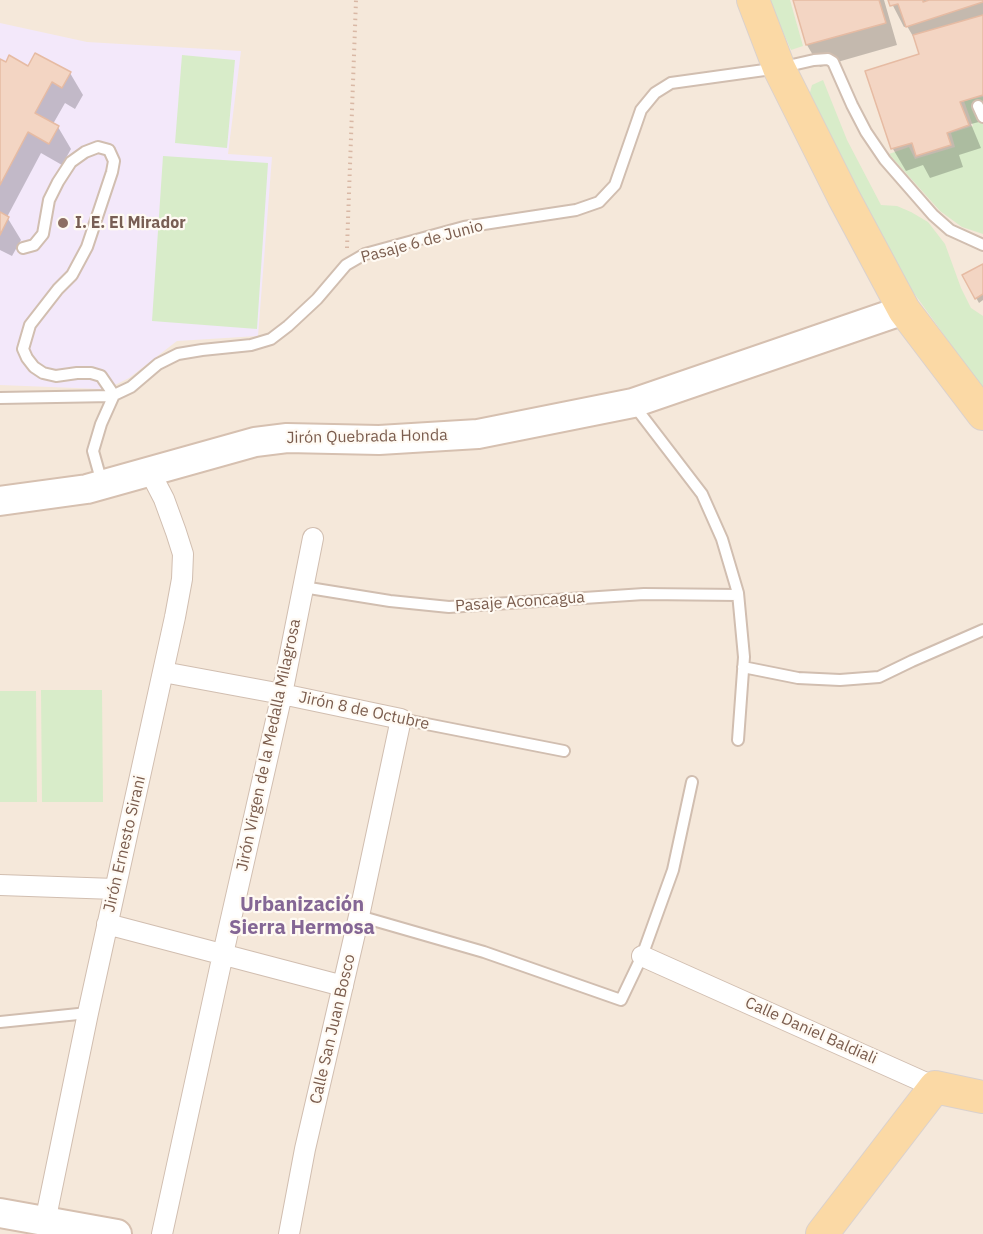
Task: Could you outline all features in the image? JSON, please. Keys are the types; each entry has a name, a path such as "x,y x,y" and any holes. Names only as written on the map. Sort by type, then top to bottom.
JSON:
{"main road":[{"path":"753,0 779,68 844,198 904,310 983,414"},
{"path":"822,1234 935,1087"},
{"name":"Calle Daniel Baldiali","path":"935,1087 983,1097"}],"street":[{"name":"Jirón Quebrada Honda","path":"0,501 87,489 255,442 287,438 379,440 478,434 633,403 904,310"},
{"name":"Jirón Ernesto Sirani","path":"45,1221 182,579 183,554 164,499 150,472"},
{"name":"Jirón Virgen de la Medalla Milagrosa","path":"162,1234 282,694 313,538"},
{"name":"Jirón 8 de Octubre","path":"163,672 401,719"},
{"name":"Calle San Juan Bosco","path":"288,1234 401,719"},
{"path":"0,885 115,889"},
{"path":"107,924 343,986"},
{"name":"Calle Daniel Baldiali","path":"642,956 935,1087"},
{"path":"0,1214 117,1234"}],"lane":[{"name":"Pasaje 6 de Junio","path":"0,398 114,395 131,387 158,364 178,354 251,345 271,339 317,299 346,266 365,254 464,227 576,210 598,202 615,185 641,110 655,93 671,84 779,68 814,60 828,59 833,62 866,132 885,160 933,215 950,230 983,245"},
{"path":"978,106 983,117"},
{"path":"22,248 34,245 43,234 50,200 57,182 71,162 85,152 98,147 109,150 114,161 112,172 87,247 72,275 30,325 23,349 34,367 43,373 56,376 91,373 101,376 114,395 101,424 93,451 102,485"},
{"path":"633,403 702,494 722,538 738,595 744,657 738,740"},
{"name":"Pasaje Aconcagua","path":"303,587 390,601 449,607 644,594 738,595"},
{"path":"743,667 798,678 840,680 879,677 983,630"},
{"name":"Jirón 8 de Octubre","path":"401,719 564,751"},
{"path":"359,916 484,951 620,1000 623,999 642,956 673,870 692,782"},
{"path":"0,1022 88,1012"}],"path":[{"path":"346,266 356,0"}],"shaded area":[{"path":"0,0 983,0 983,1234 0,1234"},
{"path":"0,23 87,42 241,51 228,154 272,157 258,336 177,341 129,378 101,389 0,385"}],"green space":[{"path":"769,0 790,0 803,46 791,50"},
{"path":"182,55 235,60 227,148 175,143"},
{"path":"823,80 847,140 881,205 897,206 928,222 945,244 971,308 983,316 983,389 906,282 887,247 809,96 812,85"},
{"path":"983,97 983,234 962,227 940,211 889,154 909,147 915,159 955,147 951,133 973,126 964,101"},
{"path":"163,156 268,163 257,329 152,321"},
{"path":"41,690 102,690 103,802 42,802"},
{"path":"0,691 36,691 37,802 0,802"}],"building":[{"path":"793,0 879,0 886,23 806,45"},
{"path":"888,0 923,0 923,2 983,0 983,2 906,27 898,4 890,6"},
{"path":"983,15 983,95 960,102 969,125 947,133 951,145 916,156 912,143 891,149 865,71 919,54 913,35"},
{"path":"35,53 71,72 62,88 52,82 35,113 59,126 49,144 28,132 0,185 0,59 6,62 9,55 28,66"},
{"path":"0,212 9,217 0,235"},
{"path":"983,264 983,294 975,299 962,275"}],"place":[{"name":"I. E. El Mirador","path":"63,223"}],"district":[{"name":"Urbanización Sierra Hermosa","path":"302,916"}]}
